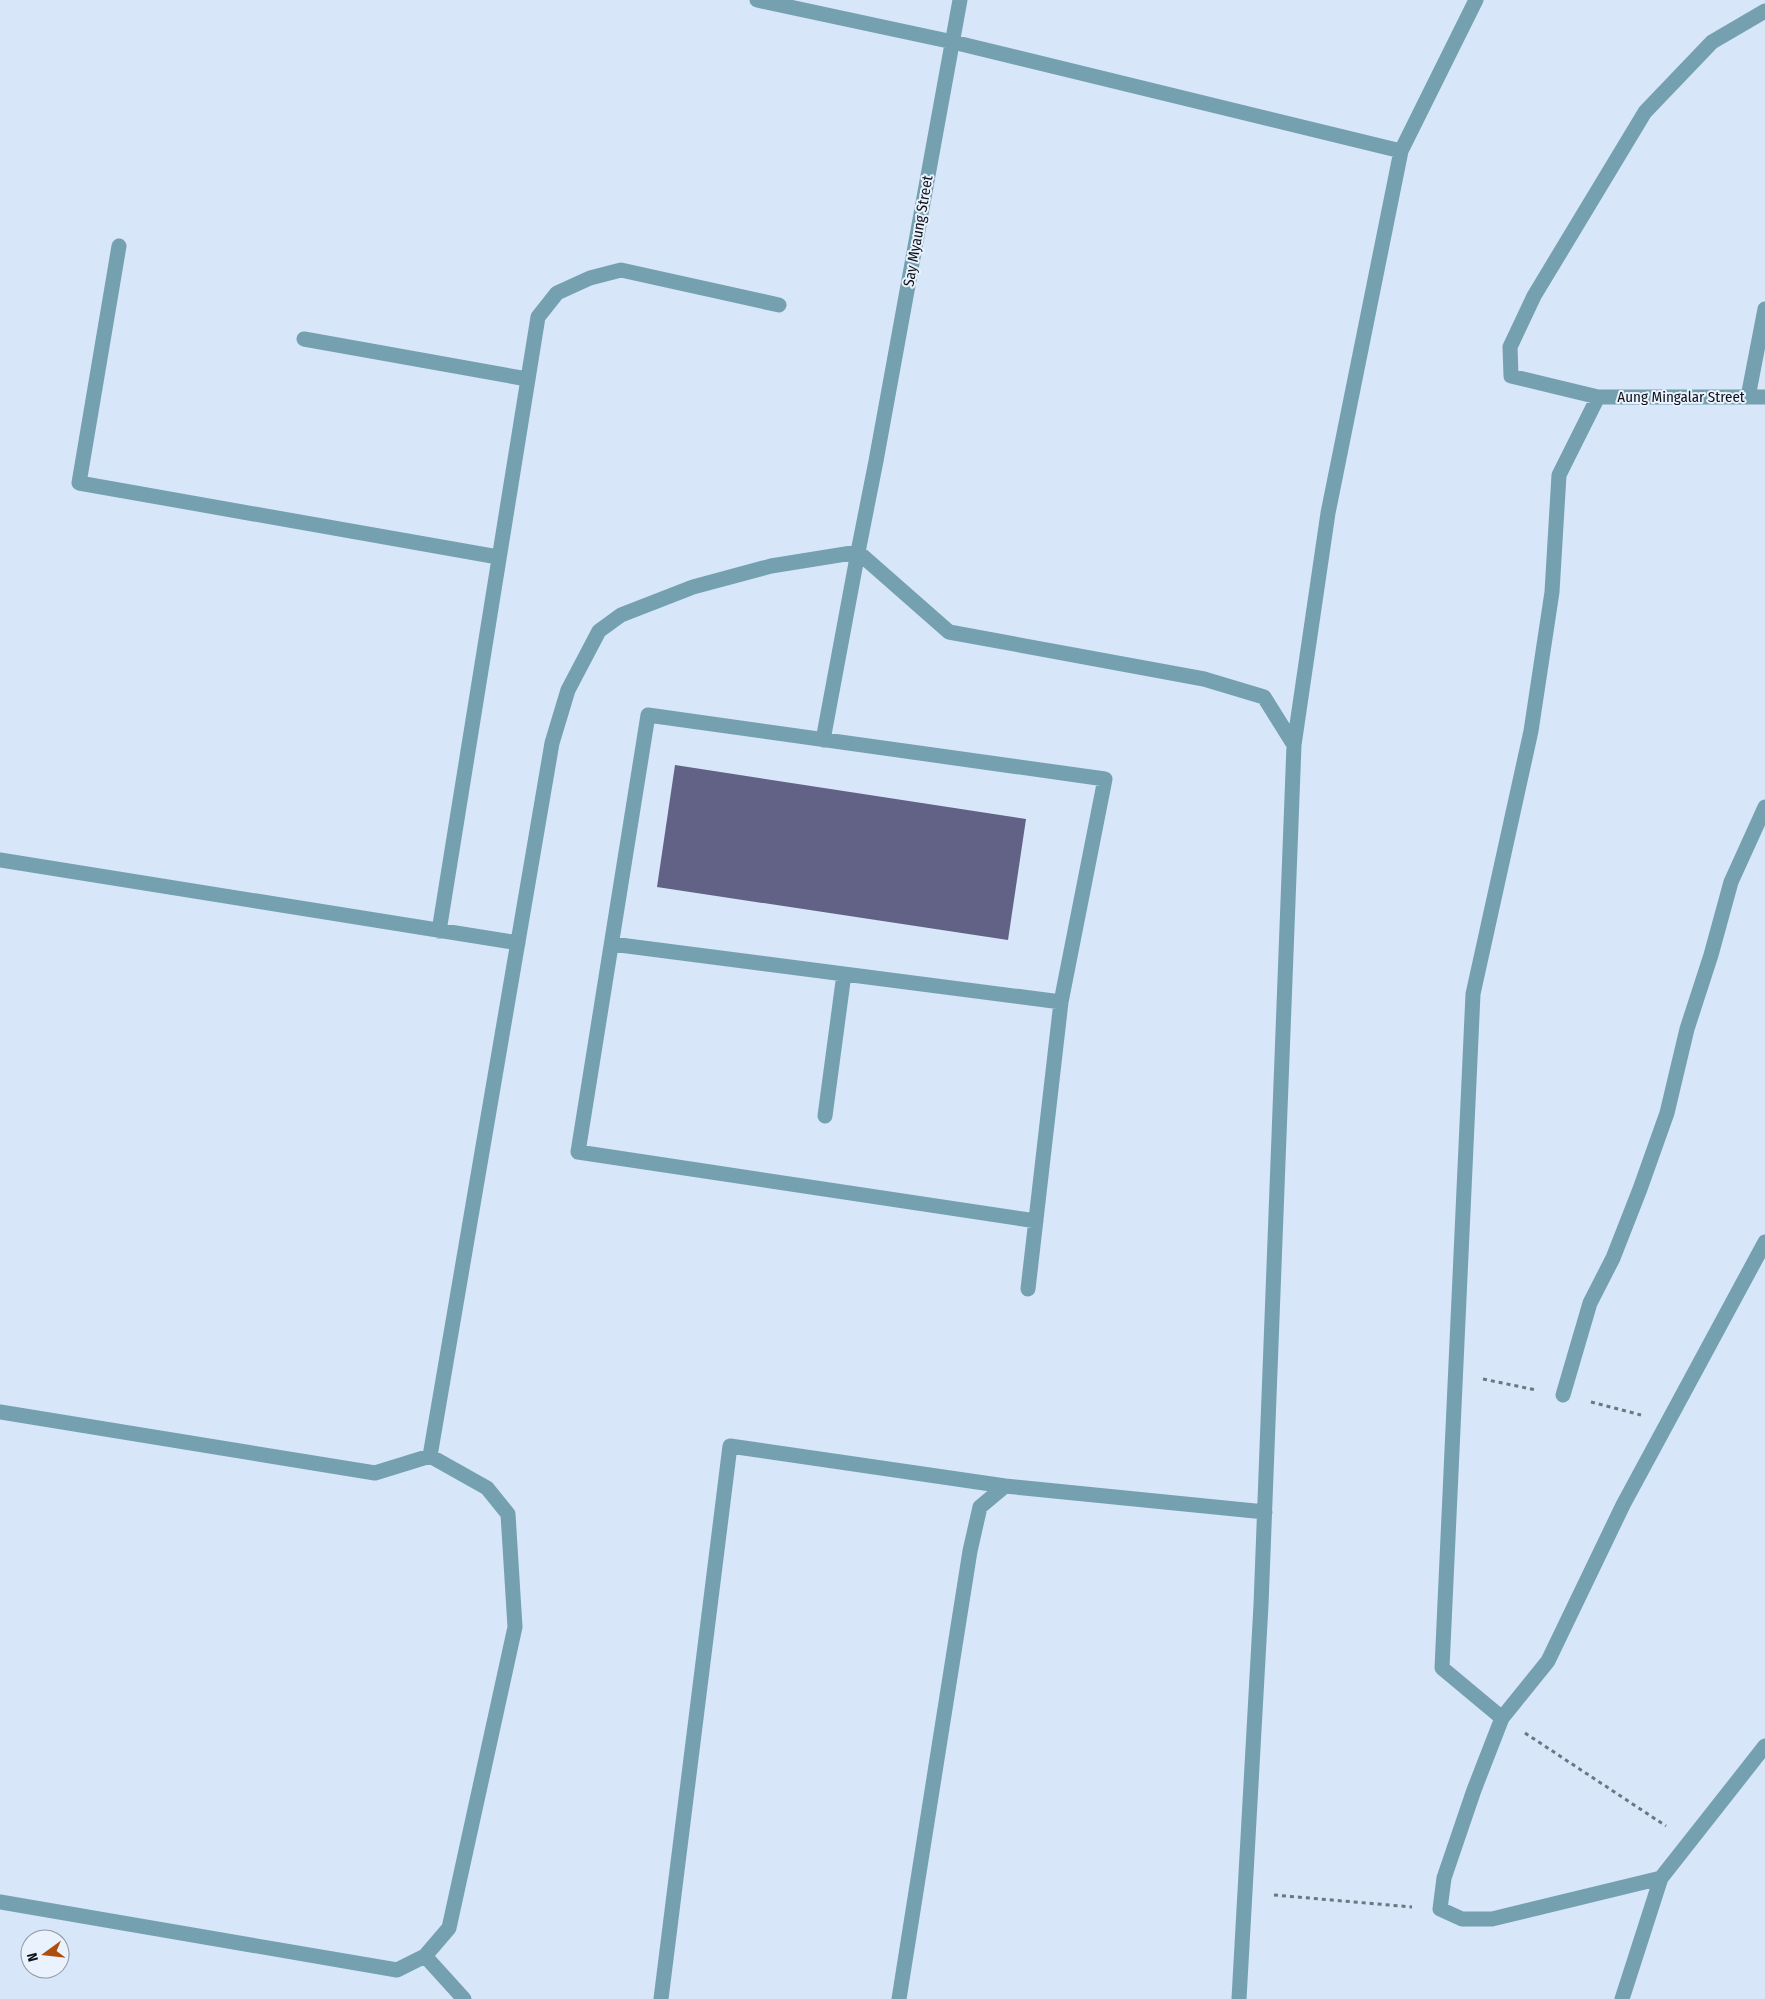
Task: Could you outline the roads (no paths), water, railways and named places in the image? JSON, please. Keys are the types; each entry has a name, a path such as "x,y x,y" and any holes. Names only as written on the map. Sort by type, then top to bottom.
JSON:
{"street":[{"path":"757,0 953,42 1401,151"},
{"name":"Say Myaung Street","path":"823,740 876,462 960,0"},
{"path":"1239,1999 1265,1512 1294,745 1328,513 1401,151 1476,0"},
{"name":"Aung Mingalar Street","path":"1765,11 1712,42 1645,112 1534,296 1510,347 1511,376 1598,397 1765,398"},
{"path":"119,246 79,483 498,557"},
{"path":"439,931 538,318 557,293 590,278 621,270 779,305"},
{"path":"1748,398 1765,309"},
{"path":"304,339 527,379"},
{"path":"1502,1718 1442,1668 1473,994 1531,731 1552,592 1559,475 1598,397"},
{"path":"430,1456 552,743 568,690 599,631 621,615 693,587 771,566 858,552 948,632 1204,679 1264,697 1294,745"},
{"path":"1028,1289 1036,1221 1061,1002 1105,779 648,715 578,1152 1036,1221"},
{"path":"1563,1395 1590,1303 1613,1258 1667,1113 1687,1028 1711,955 1731,882 1765,807"},
{"path":"0,860 518,944"},
{"path":"612,944 1061,1002"},
{"path":"825,1116 844,974"},
{"path":"1661,1878 1492,1919 1462,1919 1440,1909 1444,1878 1474,1790 1502,1718 1548,1661 1623,1504 1765,1242"},
{"path":"0,1412 375,1472 430,1456 487,1488 508,1514 514,1627 449,1928 425,1956 397,1970 0,1902"},
{"path":"661,1999 730,1446 1005,1486 1265,1512"},
{"path":"899,1999 970,1552 980,1507 1005,1486"},
{"path":"1622,1999 1661,1878 1765,1746"},
{"path":"425,1956 464,1999"}]}
